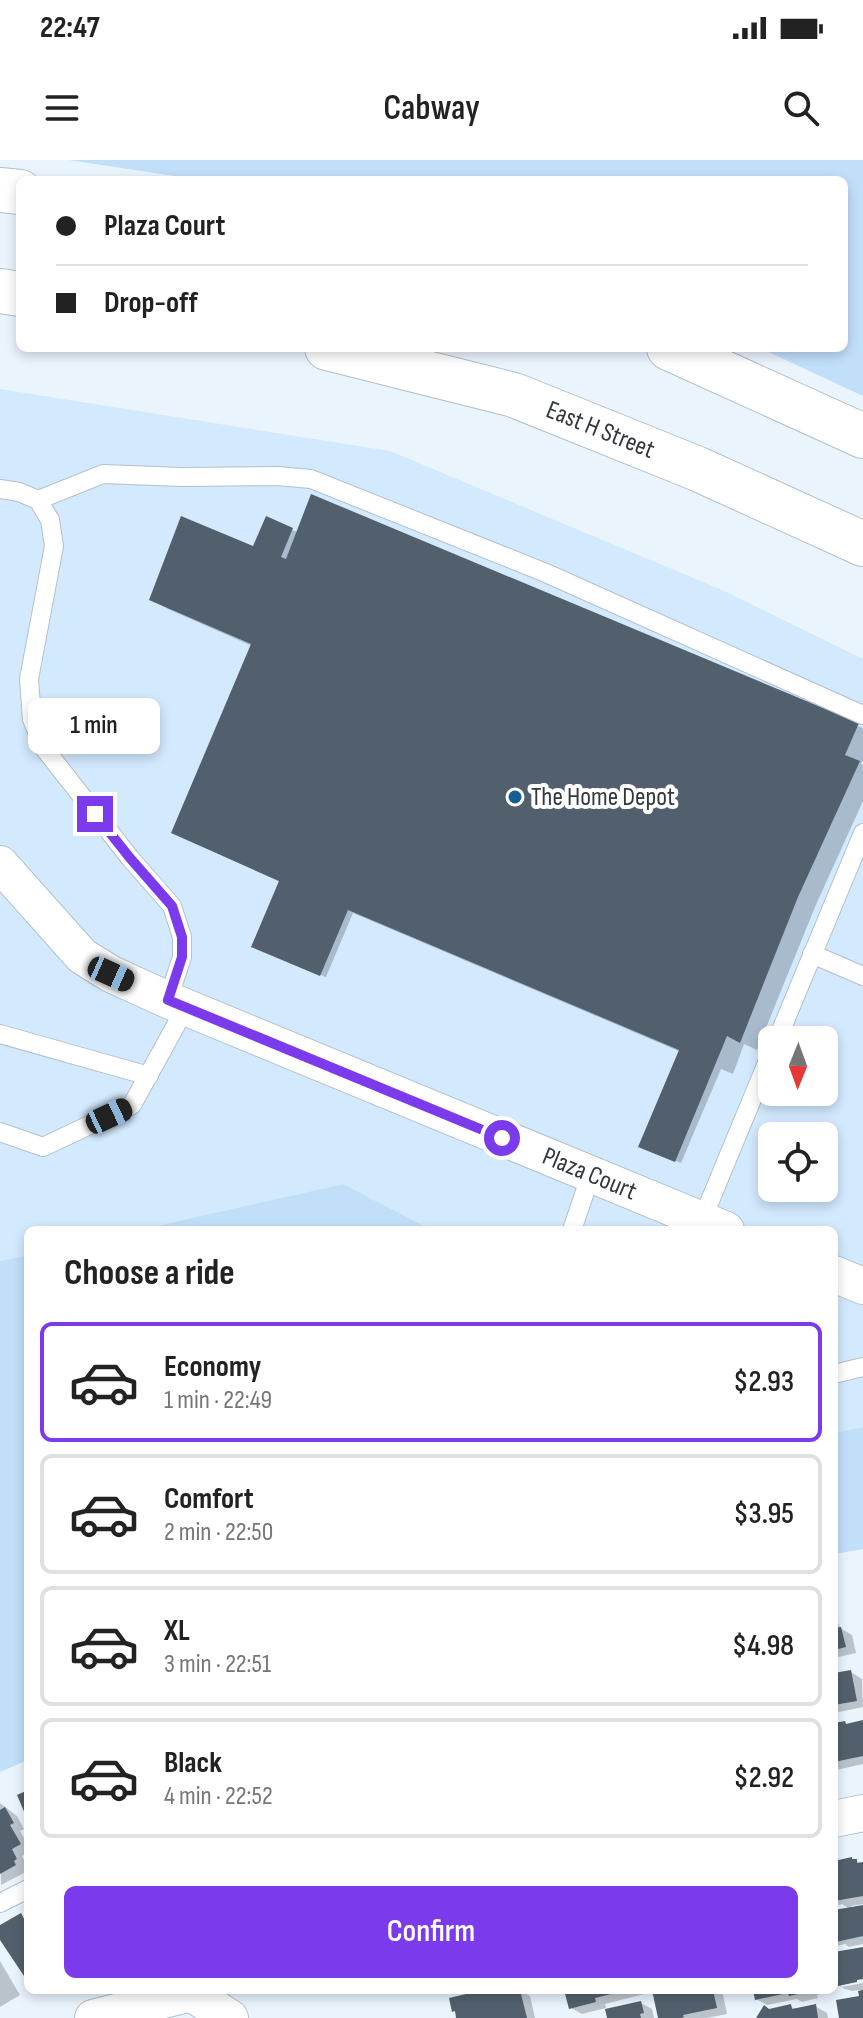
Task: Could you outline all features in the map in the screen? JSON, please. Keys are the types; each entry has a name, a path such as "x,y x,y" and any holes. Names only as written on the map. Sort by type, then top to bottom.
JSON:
{"main road":[{"name":"East H Street","path":"343,352 514,395 698,469 863,544"},
{"path":"678,352 863,436"}],"street":[{"name":"Plaza Court","path":"0,864 82,956 111,974 714,1225"},
{"path":"838,1276 863,1286"},
{"path":"838,1818 863,1813"},
{"path":"93,2018 182,1994"},
{"path":"197,1994 230,2018"}],"lane":[{"path":"38,500 103,474 311,479 546,573 863,715"},
{"path":"0,489 19,492 38,500 50,520 54,546 29,679 32,719 44,748 130,858 172,906 182,937 177,1004 149,1076 132,1105 43,1147 0,1132"},
{"path":"783,1026 863,833"},
{"path":"812,954 863,976"},
{"path":"0,1034 149,1076"},
{"path":"714,1225 758,1093"},
{"path":"573,1226 591,1174"},
{"path":"838,1373 863,1367"},
{"path":"0,1903 24,1891"}],"shaded area":[{"path":"69,160 863,160 863,396 769,352 848,352 848,176 174,176"},
{"path":"0,389 390,451 722,590 863,659 863,1427 838,1432 838,1226 424,1226 343,1184 156,1226 24,1226 24,1256 0,1261"},
{"path":"343,1184 424,1226 156,1226"},
{"path":"24,1256 24,1762 0,1772 0,1261"},
{"path":"863,1427 863,1549 838,1553 838,1432"}],"building":[{"name":"The Home Depot","path":"311,494 859,723 845,755 860,761 798,897 740,1043 727,1036 675,1162 638,1147 679,1050 348,910 320,976 251,947 279,881 171,833 251,644 149,600 181,516 253,546 266,516 293,528 281,557 286,559"},
{"path":"838,1627 841,1627 846,1647 838,1649"},
{"path":"851,1670 857,1701 838,1704 838,1672"},
{"path":"863,1720 863,1756 838,1761 838,1722 845,1721 846,1724"},
{"path":"24,1792 24,1812 17,1795"},
{"path":"5,1807 14,1823 10,1825 21,1844 12,1849 17,1859 14,1861 16,1865 0,1874 0,1810"},
{"path":"852,1857 857,1859 857,1863 863,1862 863,1896 838,1900 838,1860"},
{"path":"863,1905 863,1936 838,1942 838,1909"},
{"path":"21,1913 24,1919 24,1976 0,1940 0,1925"},
{"path":"863,1947 863,1979 838,1986 838,1951"},
{"path":"863,1990 863,2018 839,2018 836,2000 859,1996 858,1991"},
{"path":"466,1994 521,1994 527,2018 456,2018 449,1998"},
{"path":"565,1994 611,1994 595,1998 596,2002 569,2009"},
{"path":"653,1994 714,1994 717,2008 681,2018 658,2018"},
{"path":"754,1994 783,1994 755,2000"},
{"path":"641,2001 644,2013 640,2014 641,2018 607,2018 605,2009"},
{"path":"791,2004 792,2009 816,2004 818,2018 756,2018 764,2005 769,2009"}],"place":[{"name":"The Home Depot","path":"515,797"}],"route":[{"path":"95,814 172,906 182,937 182,957 168,1000 502,1138"}]}
